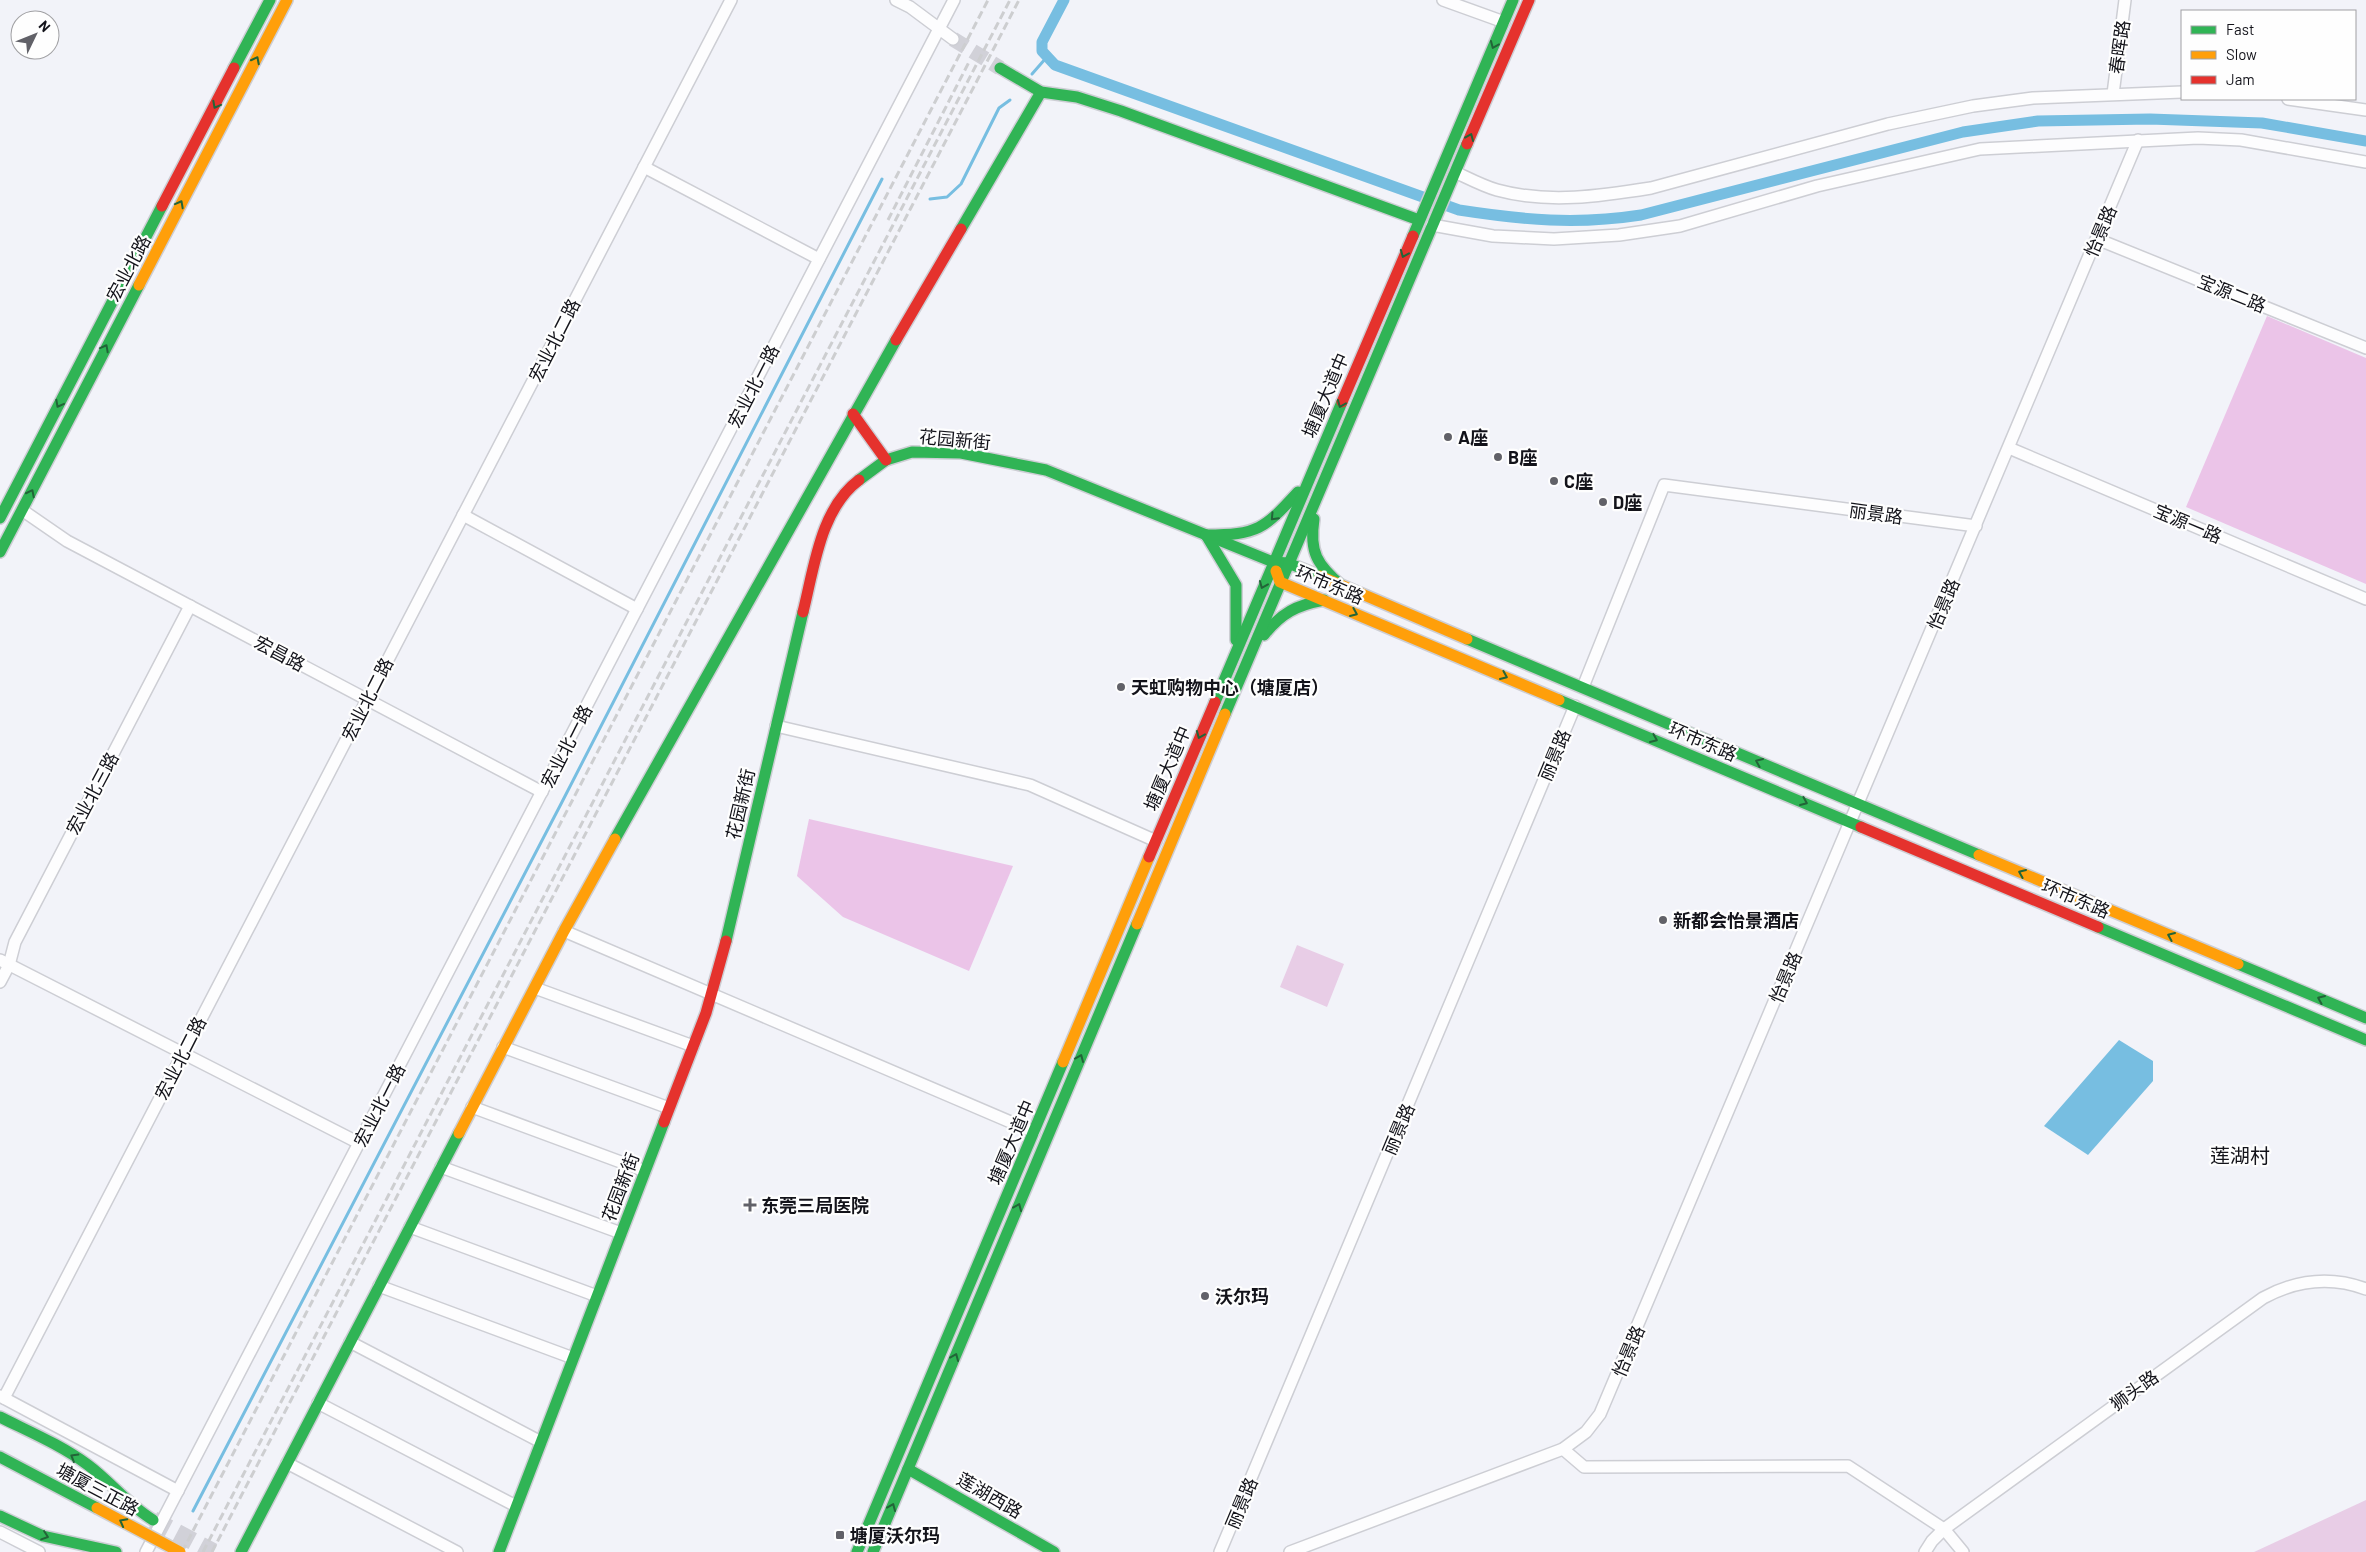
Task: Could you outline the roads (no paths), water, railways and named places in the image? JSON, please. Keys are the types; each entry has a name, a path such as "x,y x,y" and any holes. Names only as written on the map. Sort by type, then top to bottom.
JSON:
{"main road":[{"name":"宏业北路","path":"0,518 4,499 270,0"},
{"name":"宏业北路","path":"0,552 287,0"},
{"name":"塘厦大道中","path":"857,1552 1273,562 1513,0"},
{"name":"塘厦大道中","path":"873,1552 1248,657 1529,0"},
{"path":"1000,68 1041,92 1077,96 1421,214"},
{"path":"241,1552 564,931 853,414 1041,92"},
{"path":"853,414 886,460"},
{"name":"花园新街","path":"499,1552 693,1046 711,994 733,916 776,726 821,542 832,511 852,485 886,460 912,452 961,453 1046,470 1273,562"},
{"path":"1206,535 1246,534 1262,528 1308,482"},
{"path":"1320,490 1311,533 1312,548 1322,569 1342,586"},
{"path":"4,499 22,510"},
{"path":"1206,535 1230,572 1236,585 1236,650"},
{"name":"环市东路","path":"2366,1018 1288,563 1273,562 1280,582 2366,1040"},
{"path":"1248,657 1280,614 1295,606 1324,600"},
{"path":"0,1417 75,1456 101,1476 133,1508 153,1520"},
{"name":"塘厦三正路","path":"0,1457 158,1552"},
{"name":"莲湖西路","path":"908,1469 1054,1552"},
{"name":"塘厦三正路","path":"0,1470 180,1552"},
{"path":"0,1516 43,1536 116,1552"}],"street":[{"name":"宏业北二路","path":"2,1397 731,0"},
{"path":"896,0 953,39"},
{"name":"宏业北一路","path":"146,1552 954,0"},
{"path":"1443,0 1504,22"},
{"name":"春晖路","path":"2112,94 2125,0"},
{"path":"1453,177 1496,190 1530,197 1571,198 1614,194 1652,188 1888,124 1973,106 2033,98 2181,92"},
{"path":"2295,100 2366,110"},
{"path":"1434,220 1493,236 1554,239 1619,235 1680,226 1817,186 1980,149 2198,138 2241,140 2366,162"},
{"name":"怡景路","path":"1290,1552 1563,1449 1586,1432 1600,1414 2138,140"},
{"path":"644,168 819,259"},
{"name":"宝源二路","path":"2097,238 2366,348"},
{"name":"宝源一路","path":"2009,448 2366,598"},
{"name":"丽景路","path":"1583,687 1664,485 1976,526"},
{"name":"宏昌路","path":"22,510 67,541 542,792"},
{"path":"463,515 637,608"},
{"name":"宏业北三路","path":"0,982 4,963 14,942 190,606"},
{"name":"丽景路","path":"1220,1552 1575,706"},
{"path":"776,726 1030,785 1156,841"},
{"path":"564,931 1034,1132"},
{"path":"4,963 359,1143"},
{"path":"535,988 693,1046"},
{"path":"504,1048 669,1108"},
{"path":"472,1107 645,1171"},
{"path":"441,1167 621,1233"},
{"path":"410,1227 597,1296"},
{"name":"狮头路","path":"1925,1552 1932,1541 1944,1529 2263,1298 2285,1287 2309,1282 2334,1281 2366,1289"},
{"path":"379,1286 573,1358"},
{"path":"350,1342 541,1442"},
{"path":"2,1397 178,1491"},
{"path":"318,1403 516,1506"},
{"path":"1563,1449 1584,1467 1848,1466 1944,1529 1963,1552"},
{"path":"287,1463 456,1552"},
{"path":"0,1532 39,1552"}],"water":[{"path":"2119,1040 2153,1061 2153,1081 2088,1155 2044,1126"}],"waterway":[{"path":"1064,0 1042,42 1042,51 1055,65 1459,210 1528,219 1594,220 1641,215 1963,132 2038,121 2150,119 2262,123 2366,141"},
{"path":"1032,74 1046,58"},
{"path":"930,199 947,197 961,184 999,108 1010,100"},
{"path":"193,1511 562,802 882,179"}],"tunnel":[{"path":"953,39 1000,68"},
{"path":"153,1520 213,1552"}],"railway":[{"path":"182,1552 988,0"},
{"path":"203,1552 1010,0"},
{"path":"212,1552 1019,0"},
{"path":"888,220 969,62"}],"place":[{"name":"A座","path":"1448,437"},
{"name":"B座","path":"1498,457"},
{"name":"C座","path":"1554,481"},
{"name":"D座","path":"1603,502"},
{"name":"天虹购物中心（塘厦店）","path":"1121,687"},
{"name":"新都会怡景酒店","path":"1663,920"},
{"name":"东莞三局医院","path":"750,1205"},
{"name":"沃尔玛","path":"1205,1296"},
{"name":"塘厦沃尔玛","path":"840,1535"}],"district":[{"name":"莲湖村","path":"2240,1155"}]}
